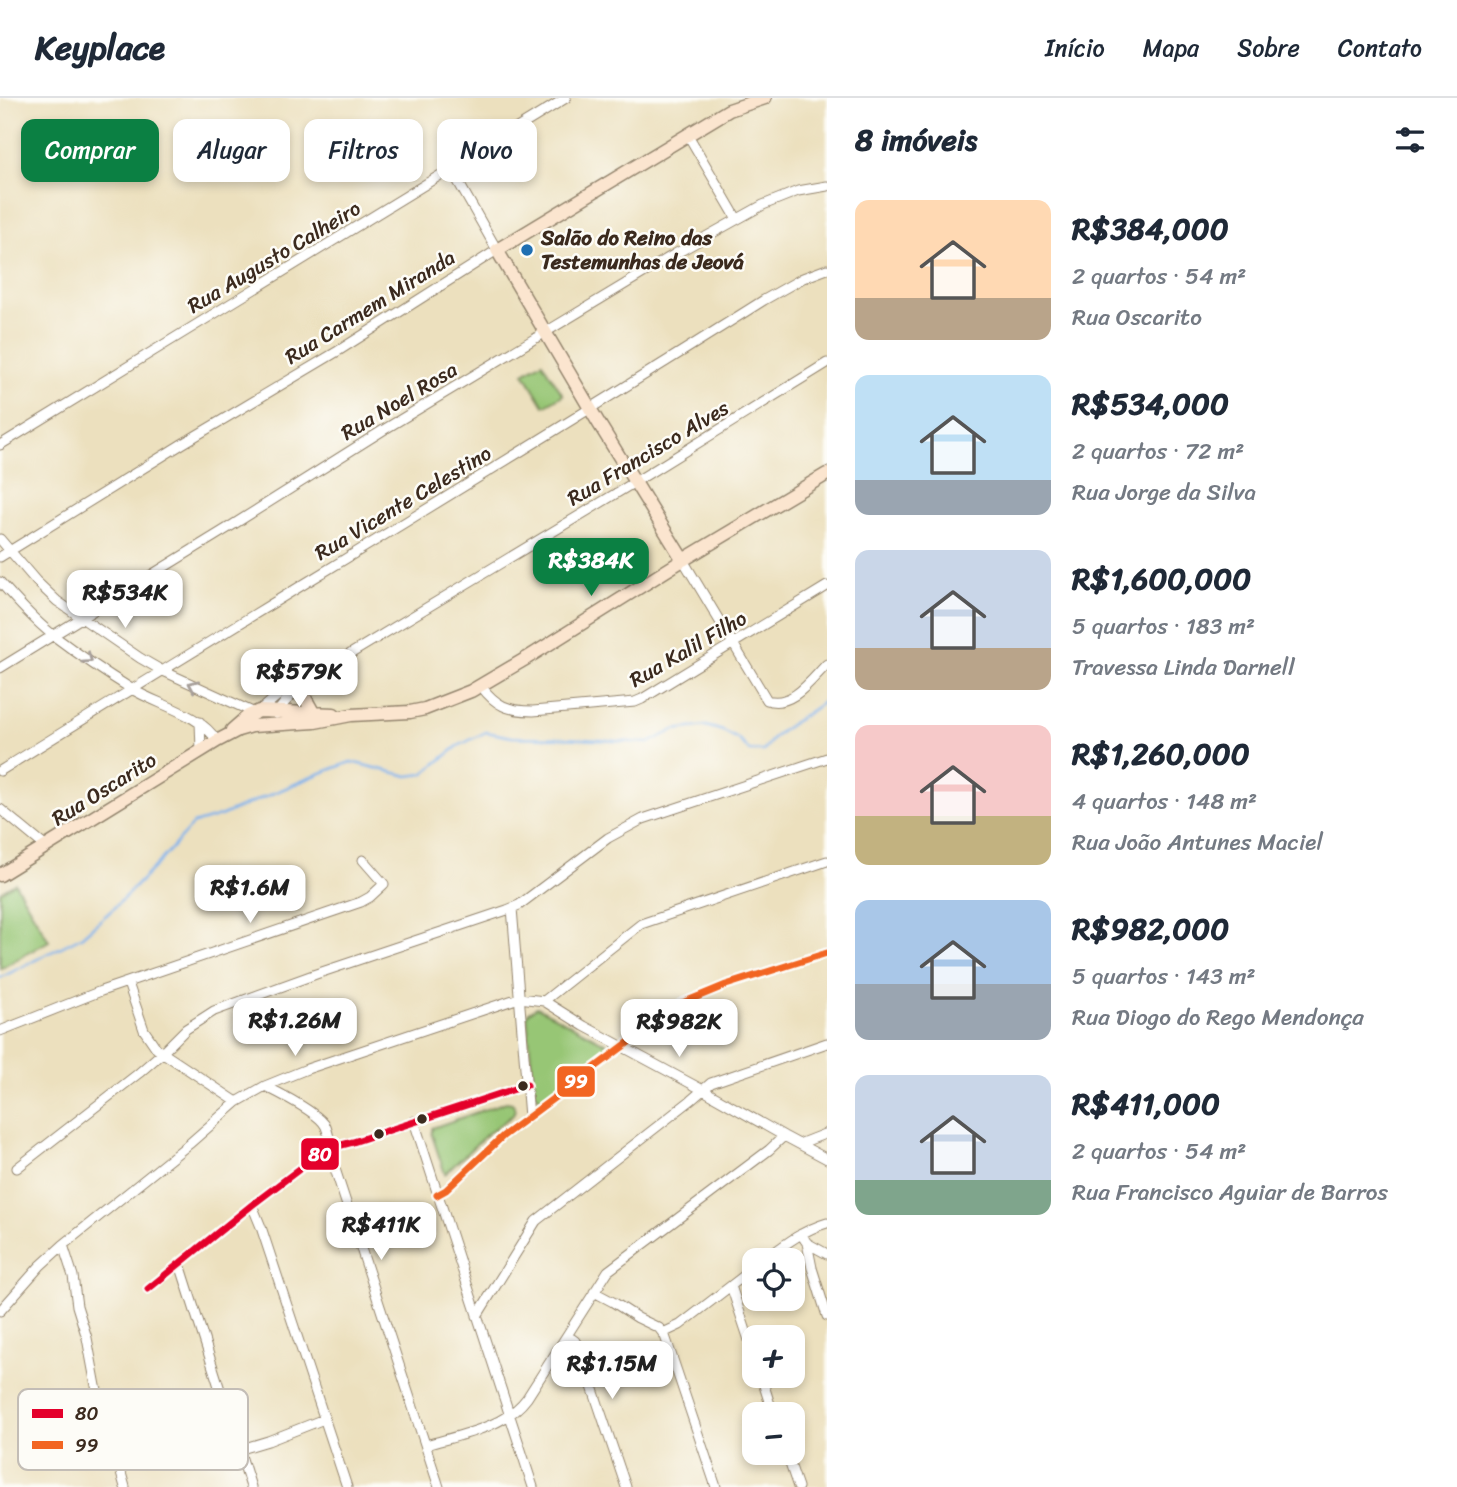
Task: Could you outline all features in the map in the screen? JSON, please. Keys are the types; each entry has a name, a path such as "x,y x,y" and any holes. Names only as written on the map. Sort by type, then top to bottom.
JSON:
{"main road":[{"name":"Rua Carmem Miranda","path":"497,250 729,110 765,98"},
{"path":"497,250 683,560"},
{"path":"257,717 277,711 351,715 410,712 425,709 481,686 827,474"},
{"path":"306,681 304,696 313,712"},
{"path":"257,717 271,724 315,722 351,715"},
{"name":"Rua Oscarito","path":"0,875 222,738 241,721 257,717"}],"street":[{"name":"Rua Augusto Calheiro","path":"532,119 566,98"},
{"path":"688,135 737,219"},
{"name":"Rua Augusto Calheiro","path":"0,445 437,178"},
{"path":"458,182 497,250"},
{"name":"Rua Noel Rosa","path":"0,668 675,254 783,196 827,186"},
{"name":"Rua Carmem Miranda","path":"0,557 338,351 497,250"},
{"name":"Rua Vicente Celestino","path":"0,771 161,670 433,507 764,300 803,278 827,269"},
{"name":"Rua Francisco Alves","path":"257,717 290,686 306,681 827,363"},
{"path":"0,539 57,601 140,658 257,717"},
{"path":"683,560 767,699 779,702 791,698 827,664"},
{"path":"0,582 53,635 132,689 200,722 222,738"},
{"name":"Rua Kalil Filho","path":"481,686 497,703 517,710 635,702 827,586"},
{"name":"Rua Francisco Alves","path":"271,724 277,711 306,681"},
{"path":"200,722 201,750"},
{"path":"17,1168 162,1053 186,1029 214,1011 512,908 608,838 643,818 827,758"},
{"path":"0,809 46,847"},
{"path":"0,1031 101,991 361,902 384,884 363,860"},
{"path":"544,1000 641,924 827,861"},
{"path":"512,908 529,1117"},
{"path":"437,1195 446,1190 503,1136 680,1004 726,985 827,953"},
{"path":"128,982 144,1030 162,1053 237,1102"},
{"path":"0,1311 40,1266 63,1245 237,1102 265,1086 307,1069 519,998 544,1000 584,1026 827,1159"},
{"path":"477,1316 536,1221 711,1083 827,1043"},
{"path":"149,1289 318,1154 527,1085"},
{"path":"265,1086 295,1102 324,1123 327,1129 336,1172 439,1487"},
{"path":"414,1121 533,1487"},
{"path":"799,1144 827,1133"},
{"path":"426,1445 497,1422 523,1405 608,1271 784,1136"},
{"path":"252,1205 347,1487"},
{"path":"779,1248 812,1228 827,1223"},
{"path":"801,1234 807,1243 827,1316"},
{"path":"807,1243 827,1254"},
{"path":"63,1245 73,1276 77,1306 87,1338 97,1389"},
{"path":"180,1264 219,1389"},
{"path":"663,1333 680,1325 742,1277"},
{"path":"731,1286 744,1325"},
{"path":"594,1292 659,1328 663,1333 716,1487"},
{"path":"568,1336 580,1351 625,1487"},
{"path":"248,1447 324,1419"},
{"path":"790,1465 798,1487"},
{"path":"120,1470 125,1487"},
{"path":"245,1470 251,1487"}],"green space":[{"path":"542,362 563,395 544,406 524,373"},
{"path":"15,883 49,941 0,969 0,892"},
{"path":"537,1007 609,1047 607,1054 545,1099 537,1097 534,1092 527,1016"},
{"path":"506,1102 514,1106 513,1115 487,1134 445,1174 432,1128"}],"waterway":[{"path":"0,978 81,937 112,910 193,824 220,816 351,762 408,776 423,774 458,746 486,732 512,737 649,743 674,730 706,726 738,739 750,751 764,751 777,735 827,699"}],"transit line":[{"name":"99","path":"437,1195 446,1190 503,1136 680,1004 726,985 827,953"},
{"name":"80","path":"148,1289 252,1205 330,1148 527,1085"}],"place":[{"name":"Salão do Reino das Testemunhas de Jeová","path":"527,250"}]}
